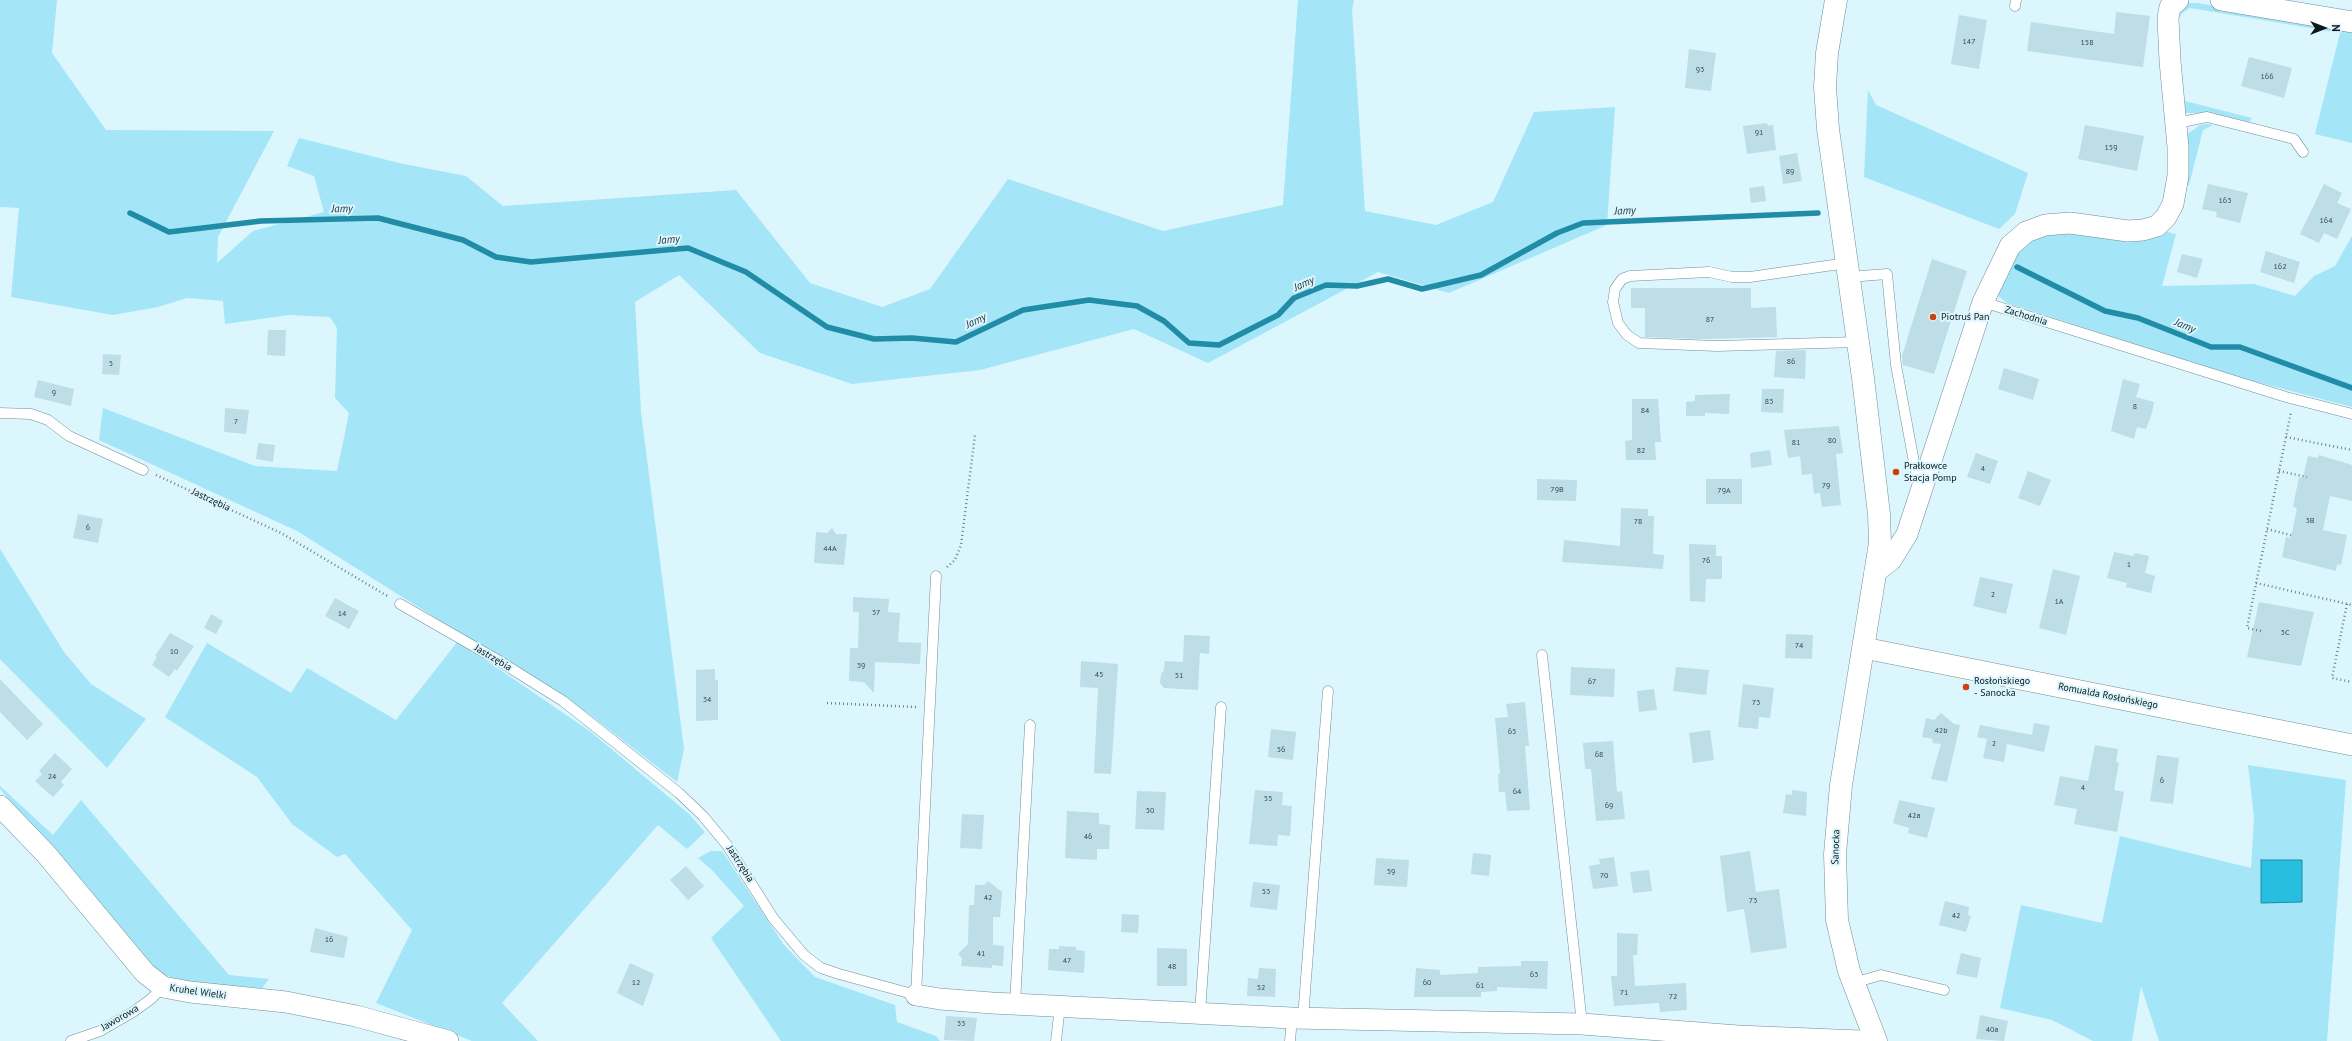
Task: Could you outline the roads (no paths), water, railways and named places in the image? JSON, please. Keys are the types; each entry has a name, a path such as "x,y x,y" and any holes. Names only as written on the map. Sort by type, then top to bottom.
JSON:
{"main road":[{"name":"Sanocka","path":"1836,0 1828,46 1825,87 1828,129 1858,342 1879,514 1880,543 1864,648 1845,754 1835,854 1837,920 1853,983 1875,1039"}],"street":[{"path":"1875,572 1891,560 1907,534 1983,302 2010,246 2026,232 2045,225 2070,223 2128,231 2143,230 2157,226 2166,216 2173,204 2177,183 2176,123 2171,75 2168,18 2170,7 2178,0"},
{"path":"2221,0 2352,22"},
{"name":"Romualda Rosłońskiego","path":"1864,648 2352,745"},
{"name":"Kruhel Wielki","path":"0,806 46,854 145,973 163,987 190,992 286,1002 356,1016 448,1041"},
{"path":"916,995 940,999 1015,1004 1298,1018 1582,1024 1746,1036 1860,1041 1875,1039"}],"lane":[{"path":"2176,123 2207,117 2294,139 2303,152"},
{"path":"1858,342 1717,346 1638,343 1627,335 1618,323 1613,302 1615,289 1622,279 1630,276 1709,272 1732,277 1750,277 1848,270 1887,274 1896,365 1916,473 1925,479"},
{"name":"Zachodnia","path":"1983,302 2294,399 2352,414"},
{"path":"0,413 31,414 48,420 69,436 143,470"},
{"path":"916,995 936,576"},
{"name":"Jastrzębia","path":"400,604 496,659 562,701 678,793 703,816 727,845 788,938 815,964 839,974 916,995"},
{"path":"1542,655 1582,1024"},
{"path":"1290,1041 1298,1018 1328,691"},
{"path":"1200,1013 1221,707"},
{"path":"1015,1004 1030,725"},
{"path":"1853,983 1881,975 1944,990"},
{"name":"Jaworowa","path":"71,1041 100,1031 133,1012 151,999 163,987"},
{"path":"1056,1041 1060,1006"}],"water":[{"path":"2261,860 2302,860 2302,902 2261,903"}],"waterway":[{"name":"Jamy","path":"130,213 169,232 261,221 378,218 463,240 496,257 531,262 688,248 746,272 827,327 874,339 912,338 956,342 1023,310 1089,300 1137,306 1164,321 1189,343 1219,345 1278,315 1294,298 1326,285 1357,286 1388,279 1422,289 1481,275 1557,233 1583,223 1818,213"},
{"name":"Jamy","path":"2017,267 2105,311 2138,318 2211,347 2240,347 2352,388"}],"place":[{"name":"Piotruś Pan","path":"1933,317"},
{"name":"Prałkowce Stacja Pomp","path":"1896,472"},
{"name":"Rosłońskiego - Sanocka","path":"1966,687"}]}
